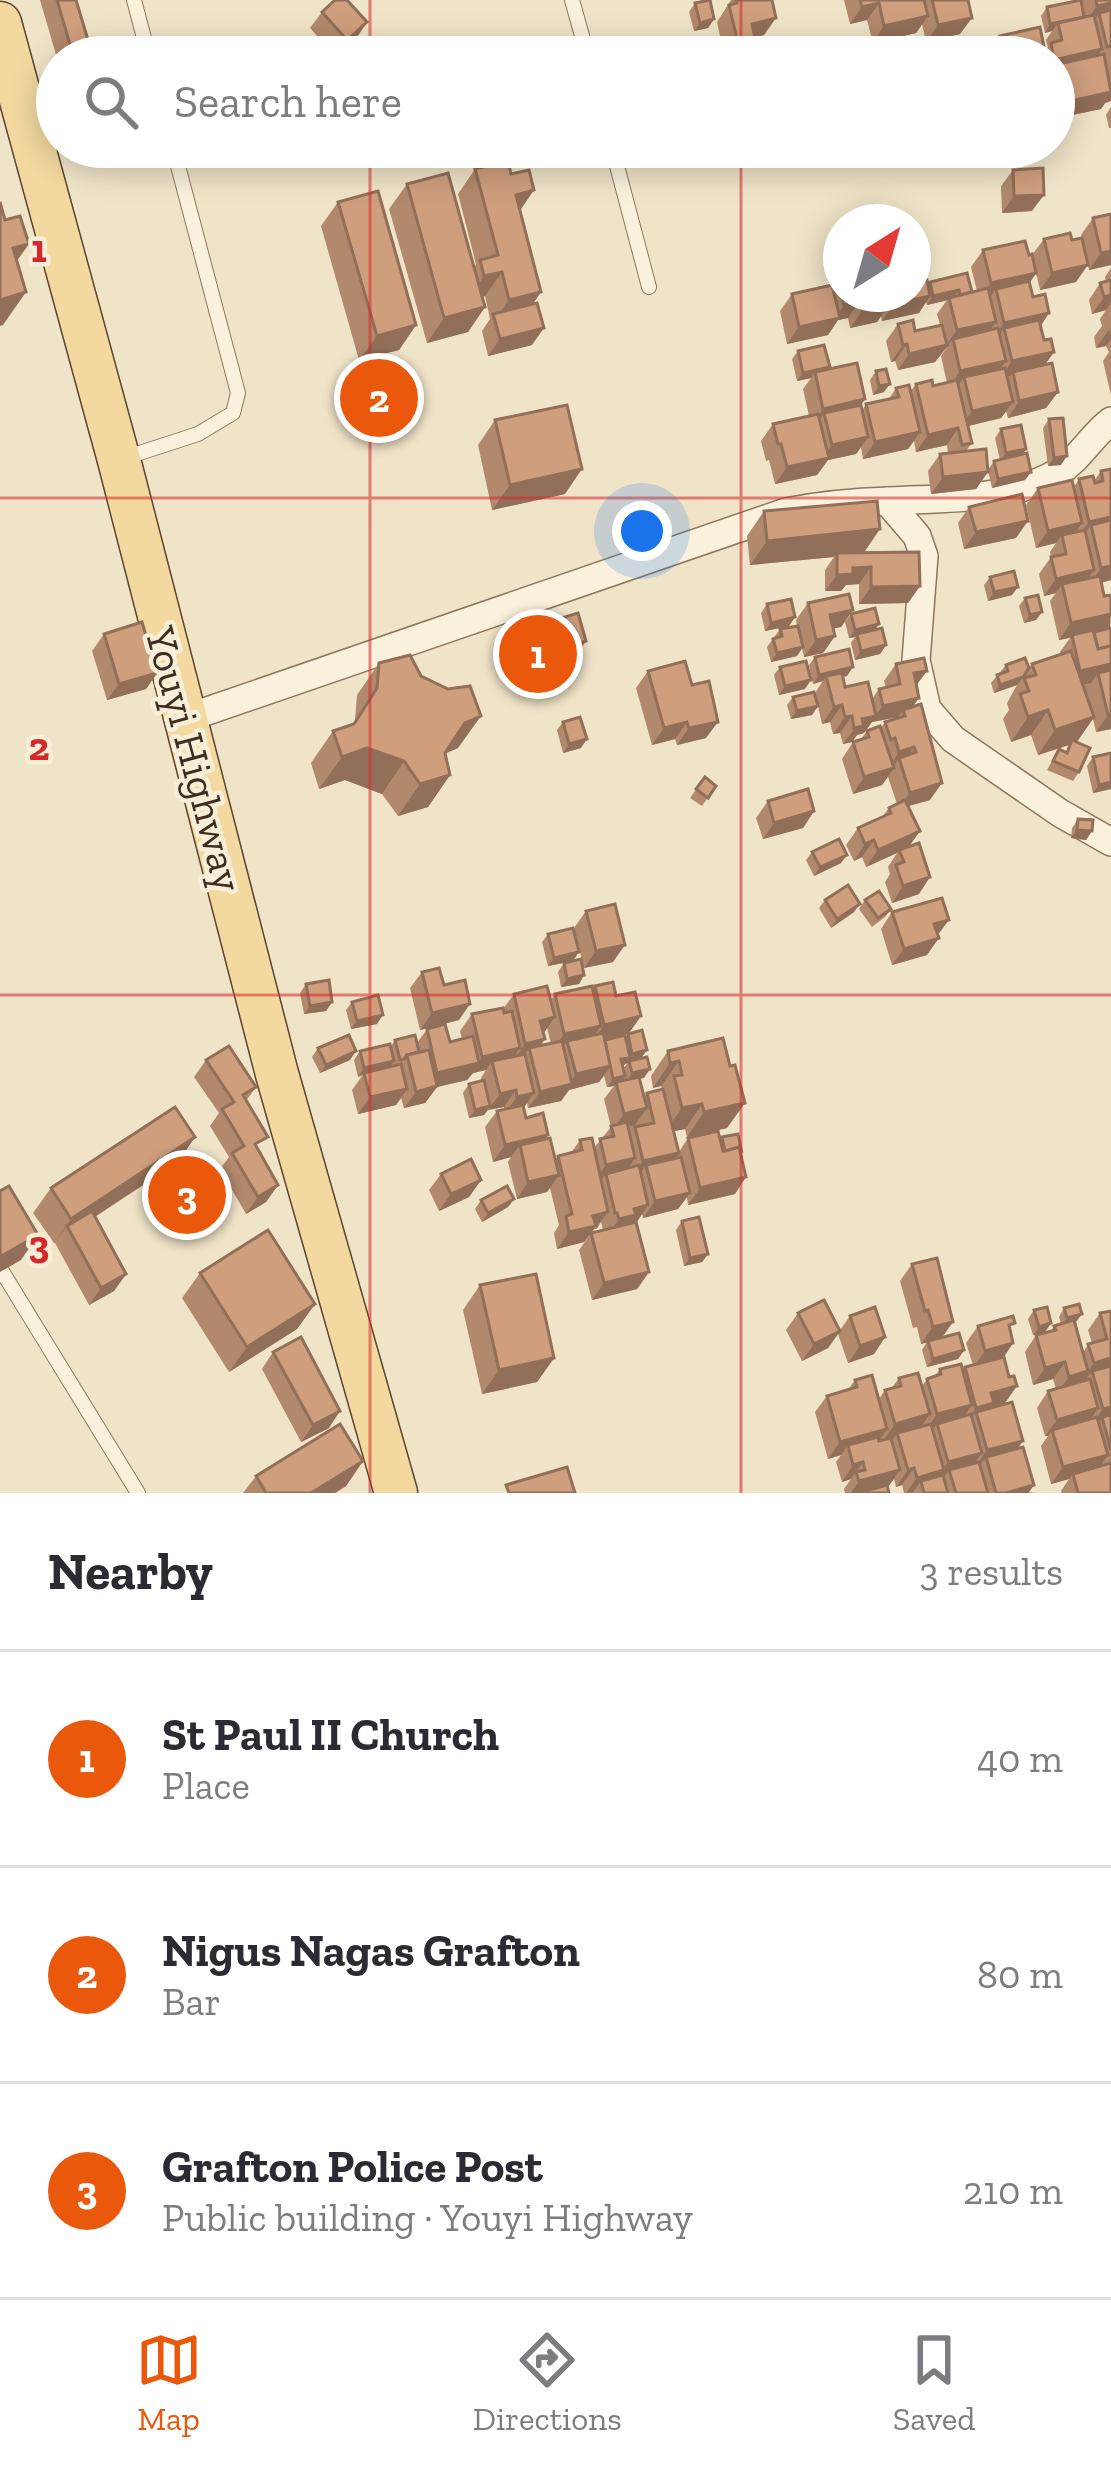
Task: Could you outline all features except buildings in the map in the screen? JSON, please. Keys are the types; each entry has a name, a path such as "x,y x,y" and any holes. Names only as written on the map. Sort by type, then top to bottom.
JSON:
{"main road":[{"name":"Youyi Highway","path":"0,23 36,156"},
{"name":"Youyi Highway","path":"39,168 278,1074 396,1493"}],"street":[{"path":"184,718 786,512 962,498 1036,482 1070,464 1111,421"},
{"path":"887,501 917,536 925,556 916,660 927,709 952,740 1111,842"}],"lane":[{"path":"134,0 143,36"},
{"path":"572,0 582,36"},
{"path":"118,460 198,434 233,413 238,393 179,168"},
{"path":"617,168 649,287"},
{"path":"0,1268 138,1493"}],"place":[{"name":"Nigus Nagas Grafton","path":"379,398"},
{"name":"St Paul II Church","path":"538,654"},
{"name":"Grafton Police Post","path":"187,1195"}]}
